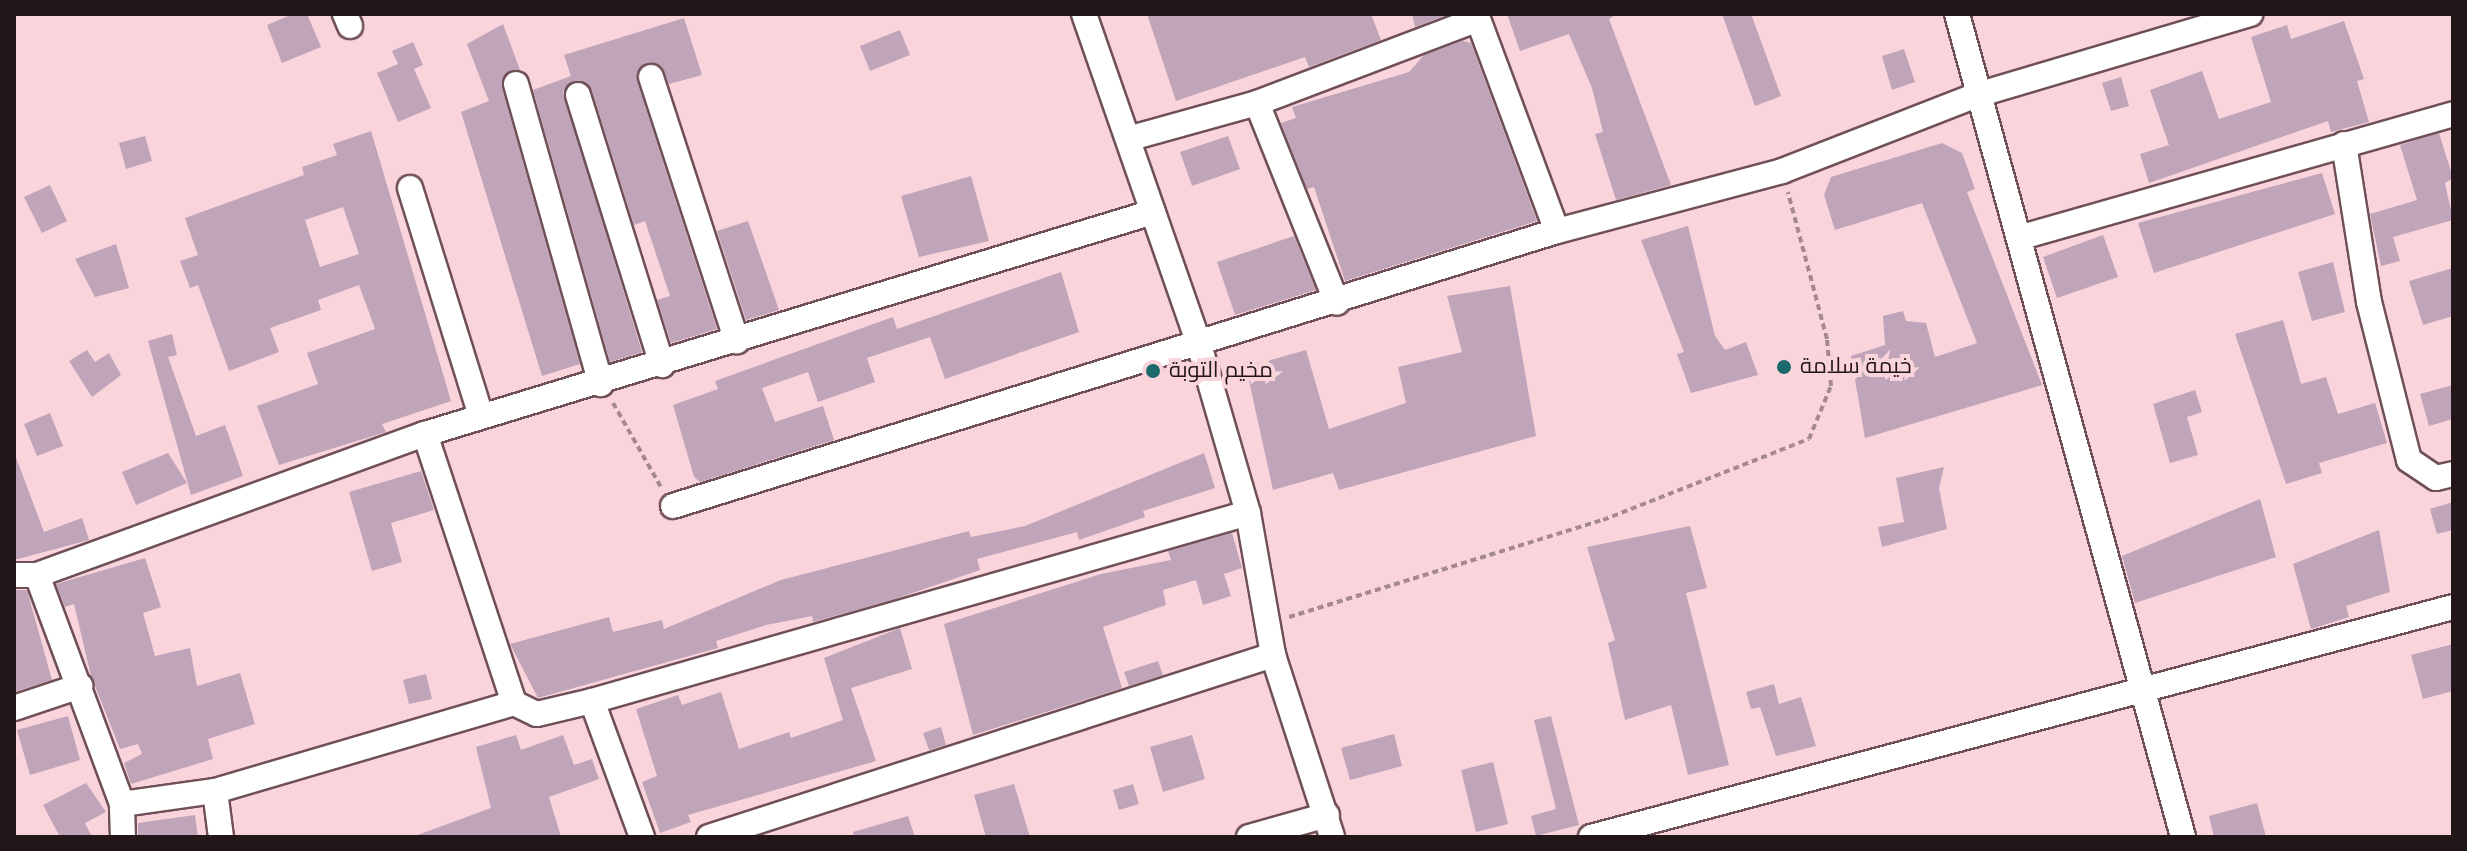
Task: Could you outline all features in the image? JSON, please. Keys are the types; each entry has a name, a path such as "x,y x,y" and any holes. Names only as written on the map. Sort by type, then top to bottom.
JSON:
{"street":[{"path":"1084,14 1131,138 1198,341 1248,513 1273,655 1330,826 1249,837"},
{"path":"1957,14 2022,237 2139,685 2183,837"},
{"path":"673,506 1198,341 1337,303 1557,231 1782,171 1980,94 2250,14"},
{"path":"1131,138 1257,103 1478,19 1557,231"},
{"path":"651,77 737,341"},
{"path":"516,84 601,384"},
{"path":"578,95 662,365"},
{"path":"1257,103 1337,303"},
{"path":"2022,237 2453,114"},
{"path":"2344,144 2369,302 2409,460 2436,478 2453,474"},
{"path":"410,188 481,416"},
{"path":"123,837 122,804 80,686 26,575 425,434 601,384 1153,212"},
{"path":"425,434 514,703"},
{"path":"122,804 215,791 514,703 537,714 592,701 1248,513"},
{"path":"1591,837 2139,685 2453,607"},
{"path":"709,837 1273,655"},
{"path":"14,708 80,686"},
{"path":"592,701 642,837"},
{"path":"215,791 221,837"}],"path":[{"path":"1267,623 1603,520 1809,439 1831,386 1827,339 1782,171"},
{"path":"601,384 673,506"}],"building":[{"path":"293,14 307,14 321,47 282,63 267,25"},
{"path":"1147,14 1371,14 1381,40 1309,67 1305,57 1176,101"},
{"path":"1412,14 1449,14 1415,27"},
{"path":"1507,14 1617,14 1609,19 1671,185 1616,200 1595,134 1603,132 1592,88 1569,34 1520,51"},
{"path":"1722,14 1751,14 1781,96 1755,106"},
{"path":"684,18 702,75 669,84 662,66 647,63 637,81 717,329 671,343 657,300 670,296 645,221 634,225 592,91 574,81 563,92 642,352 610,362 533,90 571,76 564,55"},
{"path":"2344,21 2364,79 2357,81 2369,122 2331,132 2328,121 2149,183 2140,154 2169,145 2150,90 2202,71 2219,119 2271,102 2251,37 2287,25 2291,39"},
{"path":"503,24 520,70 506,73 502,88 580,364 542,376 461,112 489,101 467,44"},
{"path":"900,30 910,55 870,71 860,46"},
{"path":"1463,41 1471,43 1537,221 1345,281 1314,187 1307,189 1281,123 1296,118 1292,107 1409,72 1424,55"},
{"path":"413,42 423,65 414,69 431,108 398,122 377,73 398,64 392,51"},
{"path":"1904,49 1915,82 1892,90 1882,56"},
{"path":"2121,77 2129,106 2111,111 2102,83"},
{"path":"371,131 451,401 382,424 386,432 279,465 257,406 318,384 307,353 375,329 359,285 318,300 321,310 270,328 279,352 229,371 198,285 190,288 180,261 198,255 185,218 304,175 302,167 337,155 333,144","holes":["343,207 359,254 320,267 305,220"]},
{"path":"2439,133 2453,178 2445,183 2453,220 2393,237 2400,261 2381,266 2370,214 2417,200 2400,145"},
{"path":"145,136 152,161 126,169 119,143"},
{"path":"1228,136 1240,169 1192,186 1180,152"},
{"path":"1942,143 1962,153 1975,189 1967,192 2042,385 1865,438 1851,356 1885,345 1883,316 1903,311 1906,321 1926,323 1935,357 1977,343 1922,203 1835,230 1824,195 1831,177"},
{"path":"2322,173 2335,214 2154,273 2138,223"},
{"path":"971,176 989,241 919,257 901,196"},
{"path":"50,185 67,221 42,233 24,197"},
{"path":"748,221 779,310 746,320 717,231"},
{"path":"1688,226 1715,336 1725,350 1746,342 1758,375 1691,393 1677,354 1684,352 1641,240"},
{"path":"2103,235 2118,277 2057,298 2043,257"},
{"path":"1294,236 1316,290 1235,315 1217,262"},
{"path":"116,244 129,288 95,297 75,259"},
{"path":"2333,262 2345,312 2312,321 2298,272"},
{"path":"2453,268 2453,316 2423,325 2409,281"},
{"path":"1061,272 1079,332 945,379 930,337 867,358 875,382 818,402 808,372 762,388 775,422 823,406 834,440 700,482 694,477 673,405 718,389 715,381 893,317 897,329"},
{"path":"1510,286 1536,436 1339,490 1333,473 1273,490 1246,367 1306,350 1329,429 1406,403 1398,367 1462,352 1447,296"},
{"path":"2283,320 2301,384 2326,377 2338,414 2375,403 2387,443 2319,463 2322,473 2286,484 2235,334"},
{"path":"172,334 177,355 168,357 196,436 225,425 243,476 191,495 148,341"},
{"path":"87,350 95,362 109,353 121,375 92,397 69,361"},
{"path":"2453,385 2453,419 2429,426 2420,394"},
{"path":"2195,390 2202,412 2187,417 2198,455 2170,463 2153,404"},
{"path":"50,413 63,446 37,456 24,424"},
{"path":"14,452 44,532 82,518 89,540 14,560"},
{"path":"168,453 187,483 136,505 122,472"},
{"path":"1204,453 1215,488 1143,511 1145,517 1079,540 1077,532 977,559 980,570 892,600 813,622 812,616 766,625 716,641 718,648 538,698 510,644 609,617 613,632 662,620 664,629 781,580 969,531 971,537 1025,526"},
{"path":"1944,467 1939,488 1947,529 1882,547 1878,527 1904,522 1896,478"},
{"path":"421,471 434,510 391,523 402,562 372,571 349,492"},
{"path":"2260,499 2276,557 2135,603 2122,556"},
{"path":"2453,502 2453,530 2437,534 2430,509"},
{"path":"1690,526 1707,588 1686,593 1729,765 1688,775 1671,705 1625,720 1608,643 1615,640 1587,547"},
{"path":"2379,530 2390,592 2346,606 2349,617 2311,629 2293,564"},
{"path":"1232,533 1242,568 1224,574 1231,596 1203,605 1196,580 1163,590 1166,605 1103,627 1122,688 973,735 944,624 1101,574 1171,560 1168,551"},
{"path":"145,558 161,607 143,613 155,656 190,648 197,686 240,673 255,724 208,739 213,759 131,784 124,763 142,754 138,744 120,749 91,676 74,604 65,607 56,584"},
{"path":"14,590 27,590 52,680 14,692"},
{"path":"900,628 912,669 851,688 876,761 688,815 691,822 660,833 642,782 657,776 636,709 678,695 682,705 721,692 739,749 789,732 791,738 843,720 824,658"},
{"path":"2453,644 2453,691 2423,699 2411,655"},
{"path":"1158,661 1163,675 1129,686 1124,672"},
{"path":"426,674 432,699 409,704 403,680"},
{"path":"1774,684 1779,704 1801,697 1816,746 1776,756 1760,707 1751,709 1746,692"},
{"path":"68,716 80,760 30,775 17,730"},
{"path":"1551,716 1579,825 1536,836 1531,816 1556,809 1534,720"},
{"path":"941,727 946,745 929,750 923,733"},
{"path":"1394,734 1402,766 1350,780 1341,748"},
{"path":"516,735 521,750 563,735 574,765 592,759 599,779 549,797 561,837 412,837 491,808 476,747"},
{"path":"1192,735 1205,779 1163,792 1150,747"},
{"path":"1493,762 1508,824 1476,832 1461,770"},
{"path":"86,783 106,812 85,823 92,837 60,837 43,805"},
{"path":"1014,784 1030,837 986,837 974,795"},
{"path":"1133,784 1139,804 1119,810 1113,790"},
{"path":"2257,803 2266,837 2214,837 2209,816"},
{"path":"195,815 198,837 138,837 138,823"},
{"path":"908,816 915,837 854,837 853,832"}],"place":[{"name":"خيمة سلامة","path":"1784,367"},
{"name":"مخيم التوبة","path":"1153,371"}]}
